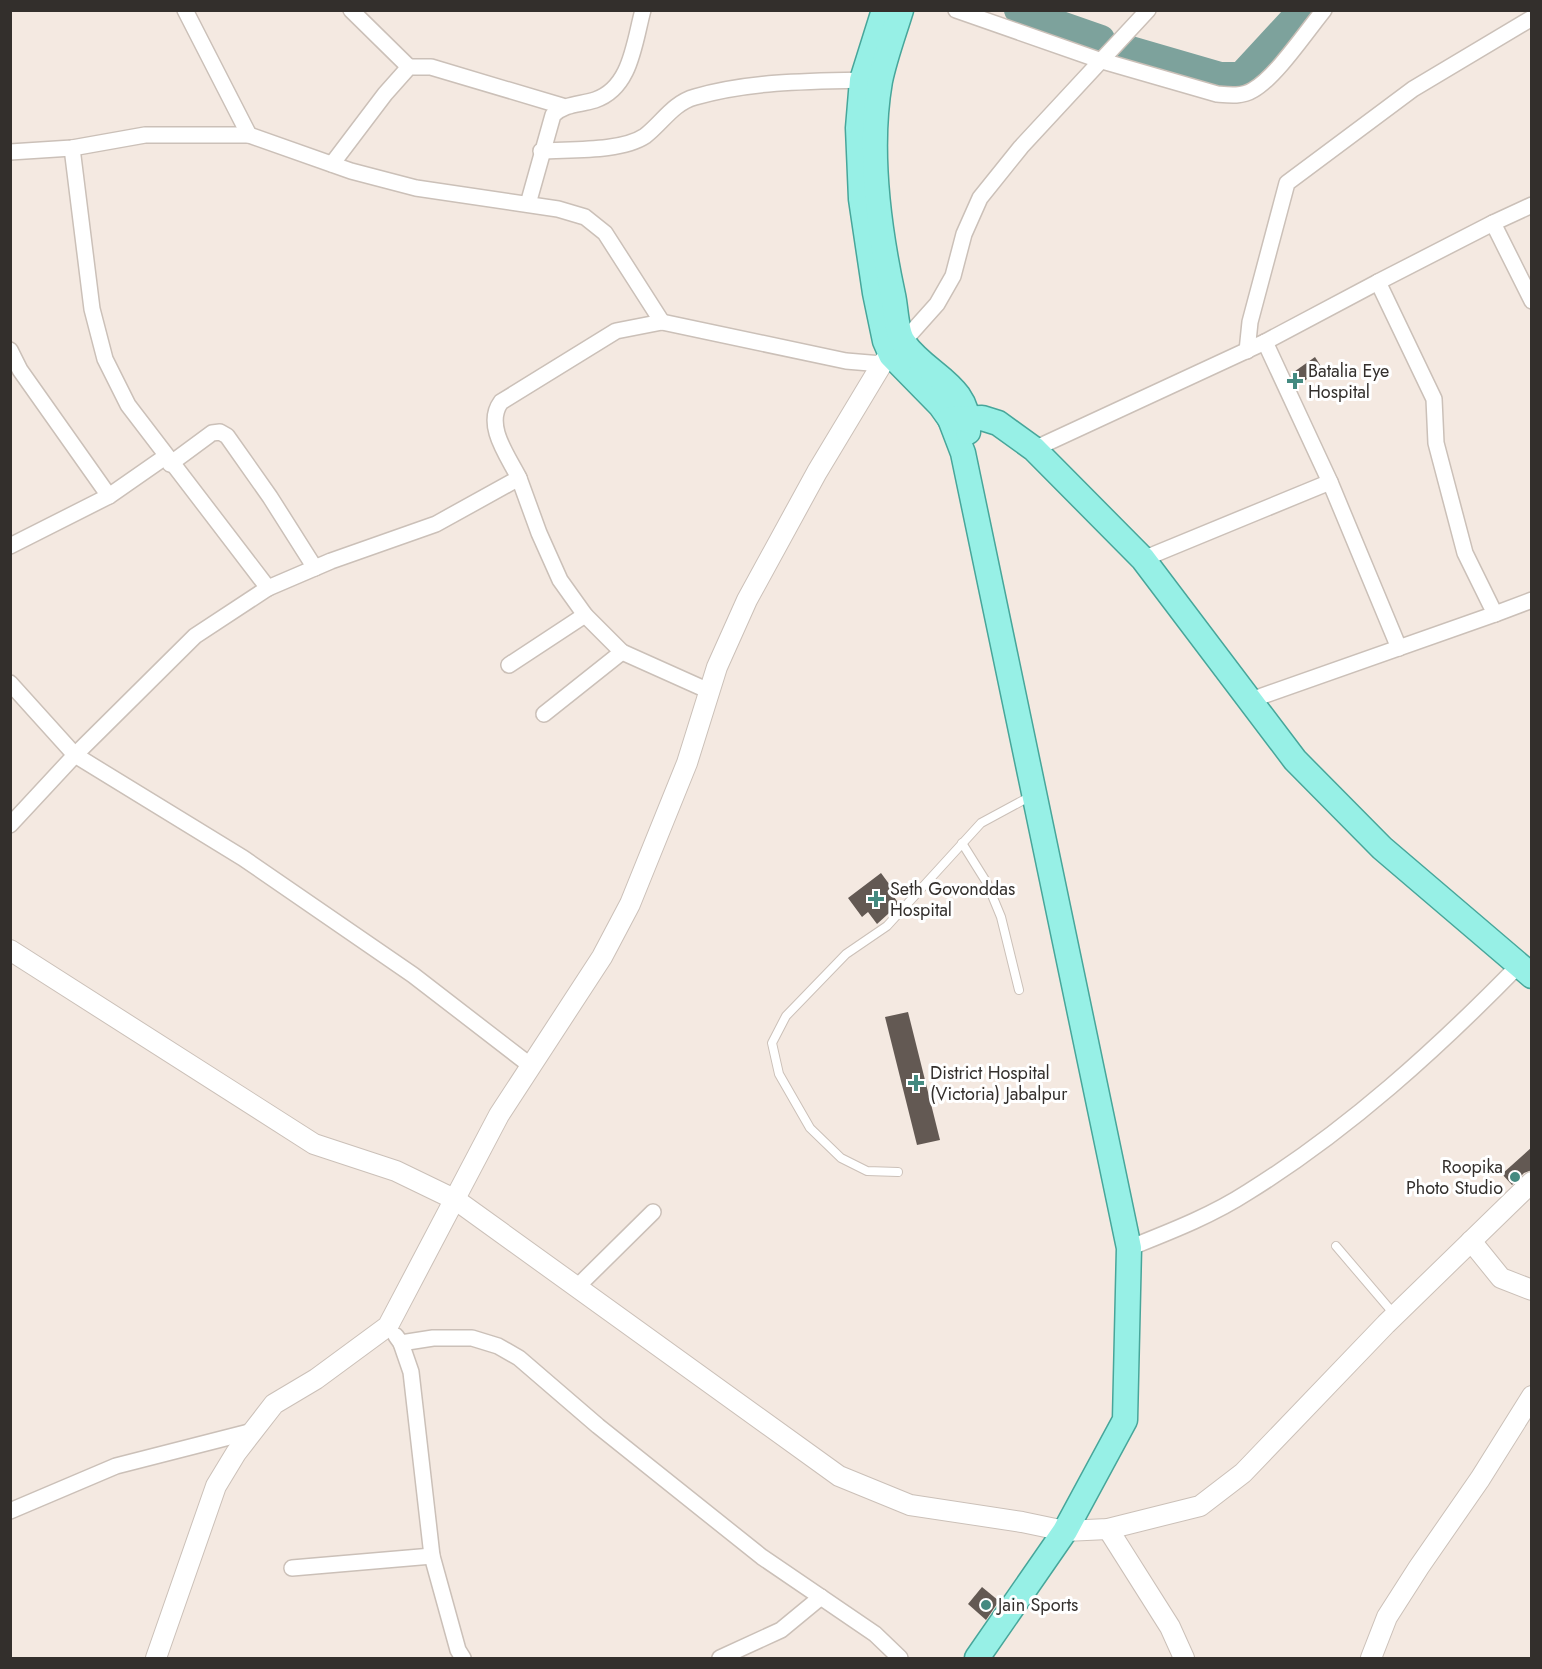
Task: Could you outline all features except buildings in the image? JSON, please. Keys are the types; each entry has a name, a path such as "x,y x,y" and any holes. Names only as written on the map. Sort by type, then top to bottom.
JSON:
{"main road":[{"path":"884,10 871,80 877,182 890,279 892,354 950,385 961,399 960,419 968,438 963,453 1129,1248 1125,1420 1065,1531 977,1659"},
{"path":"871,80 901,10"},
{"path":"960,419 982,418 998,423 1034,449 1143,559 1248,701 1295,760 1382,848 1525,971"}],"street":[{"path":"185,10 249,135"},
{"path":"351,10 409,67 431,67 562,106 595,100 613,92 623,80 643,10"},
{"path":"956,10 1100,60 1216,94 1236,95 1252,91 1269,76 1324,10"},
{"path":"156,1659 216,1486 249,1432 274,1404 316,1379 388,1326 499,1115 602,957 630,904 687,763 717,667 747,600 817,471 892,354 937,304 953,276 964,234 980,198 1021,147 1148,10"},
{"path":"1247,351 1250,322 1287,183 1413,89 1532,18"},
{"path":"332,164 385,94 409,67"},
{"path":"541,151 623,145 644,136 673,108 693,97 732,89 871,80"},
{"path":"528,204 541,151 553,115 562,106"},
{"path":"10,152 72,148 145,135 249,135 332,164 416,188 528,204 585,217 605,233 662,322"},
{"path":"72,148 92,309 105,359 128,405 168,461 268,588"},
{"path":"1034,449 1247,351 1532,205"},
{"path":"1493,223 1532,301"},
{"path":"1378,282 1434,399 1436,443 1465,553 1495,614"},
{"path":"709,691 622,652 585,615 560,580 519,478 494,425 494,412 501,402 616,332 662,322 835,359 892,354"},
{"path":"1265,342 1330,482 1399,648"},
{"path":"10,350 20,370 109,496"},
{"path":"10,546 109,496 212,433 220,432 227,436 270,497 315,568"},
{"path":"10,825 75,755 195,636 268,588 315,568 436,524 519,478"},
{"path":"1143,559 1330,482"},
{"path":"1248,701 1532,600"},
{"path":"509,665 585,615"},
{"path":"544,714 622,652"},
{"path":"10,684 75,755 243,858 413,975 531,1066"},
{"path":"10,950 314,1144 396,1171 456,1200 839,1476 910,1505 1065,1531 1108,1529 1200,1506 1243,1473 1395,1315 1532,1182"},
{"path":"1129,1248 1185,1226 1248,1193 1348,1122 1525,971"},
{"path":"576,1288 653,1212"},
{"path":"1471,1241 1501,1278 1532,1290"},
{"path":"388,1326 401,1343 411,1372 432,1556 458,1650 463,1659"},
{"path":"401,1343 433,1338 472,1338 498,1346 519,1358 598,1426 762,1557 875,1634 900,1659"},
{"path":"1371,1659 1387,1617 1480,1479 1532,1396"},
{"path":"10,1511 116,1466 249,1432"},
{"path":"1108,1529 1170,1627 1184,1659"},
{"path":"292,1568 432,1556"},
{"path":"720,1659 781,1630 821,1597"}],"lane":[{"path":"898,1172 867,1171 841,1158 810,1128 779,1074 772,1044 786,1016 846,954 887,926 981,823 1034,794"},
{"path":"962,843 987,883 1001,917 1019,990"},
{"path":"1336,1246 1395,1315"}],"waterway":[{"path":"1018,10 1101,39"},
{"path":"1127,49 1220,76 1241,76 1302,10"}],"place":[{"name":"Batalia Eye Hospital","path":"1295,381"},
{"name":"Seth Govonddas Hospital","path":"876,899"},
{"name":"District Hospital (Victoria) Jabalpur","path":"916,1083"},
{"name":"Roopika Photo Studio","path":"1515,1177"},
{"name":"Jain Sports","path":"986,1605"}]}
